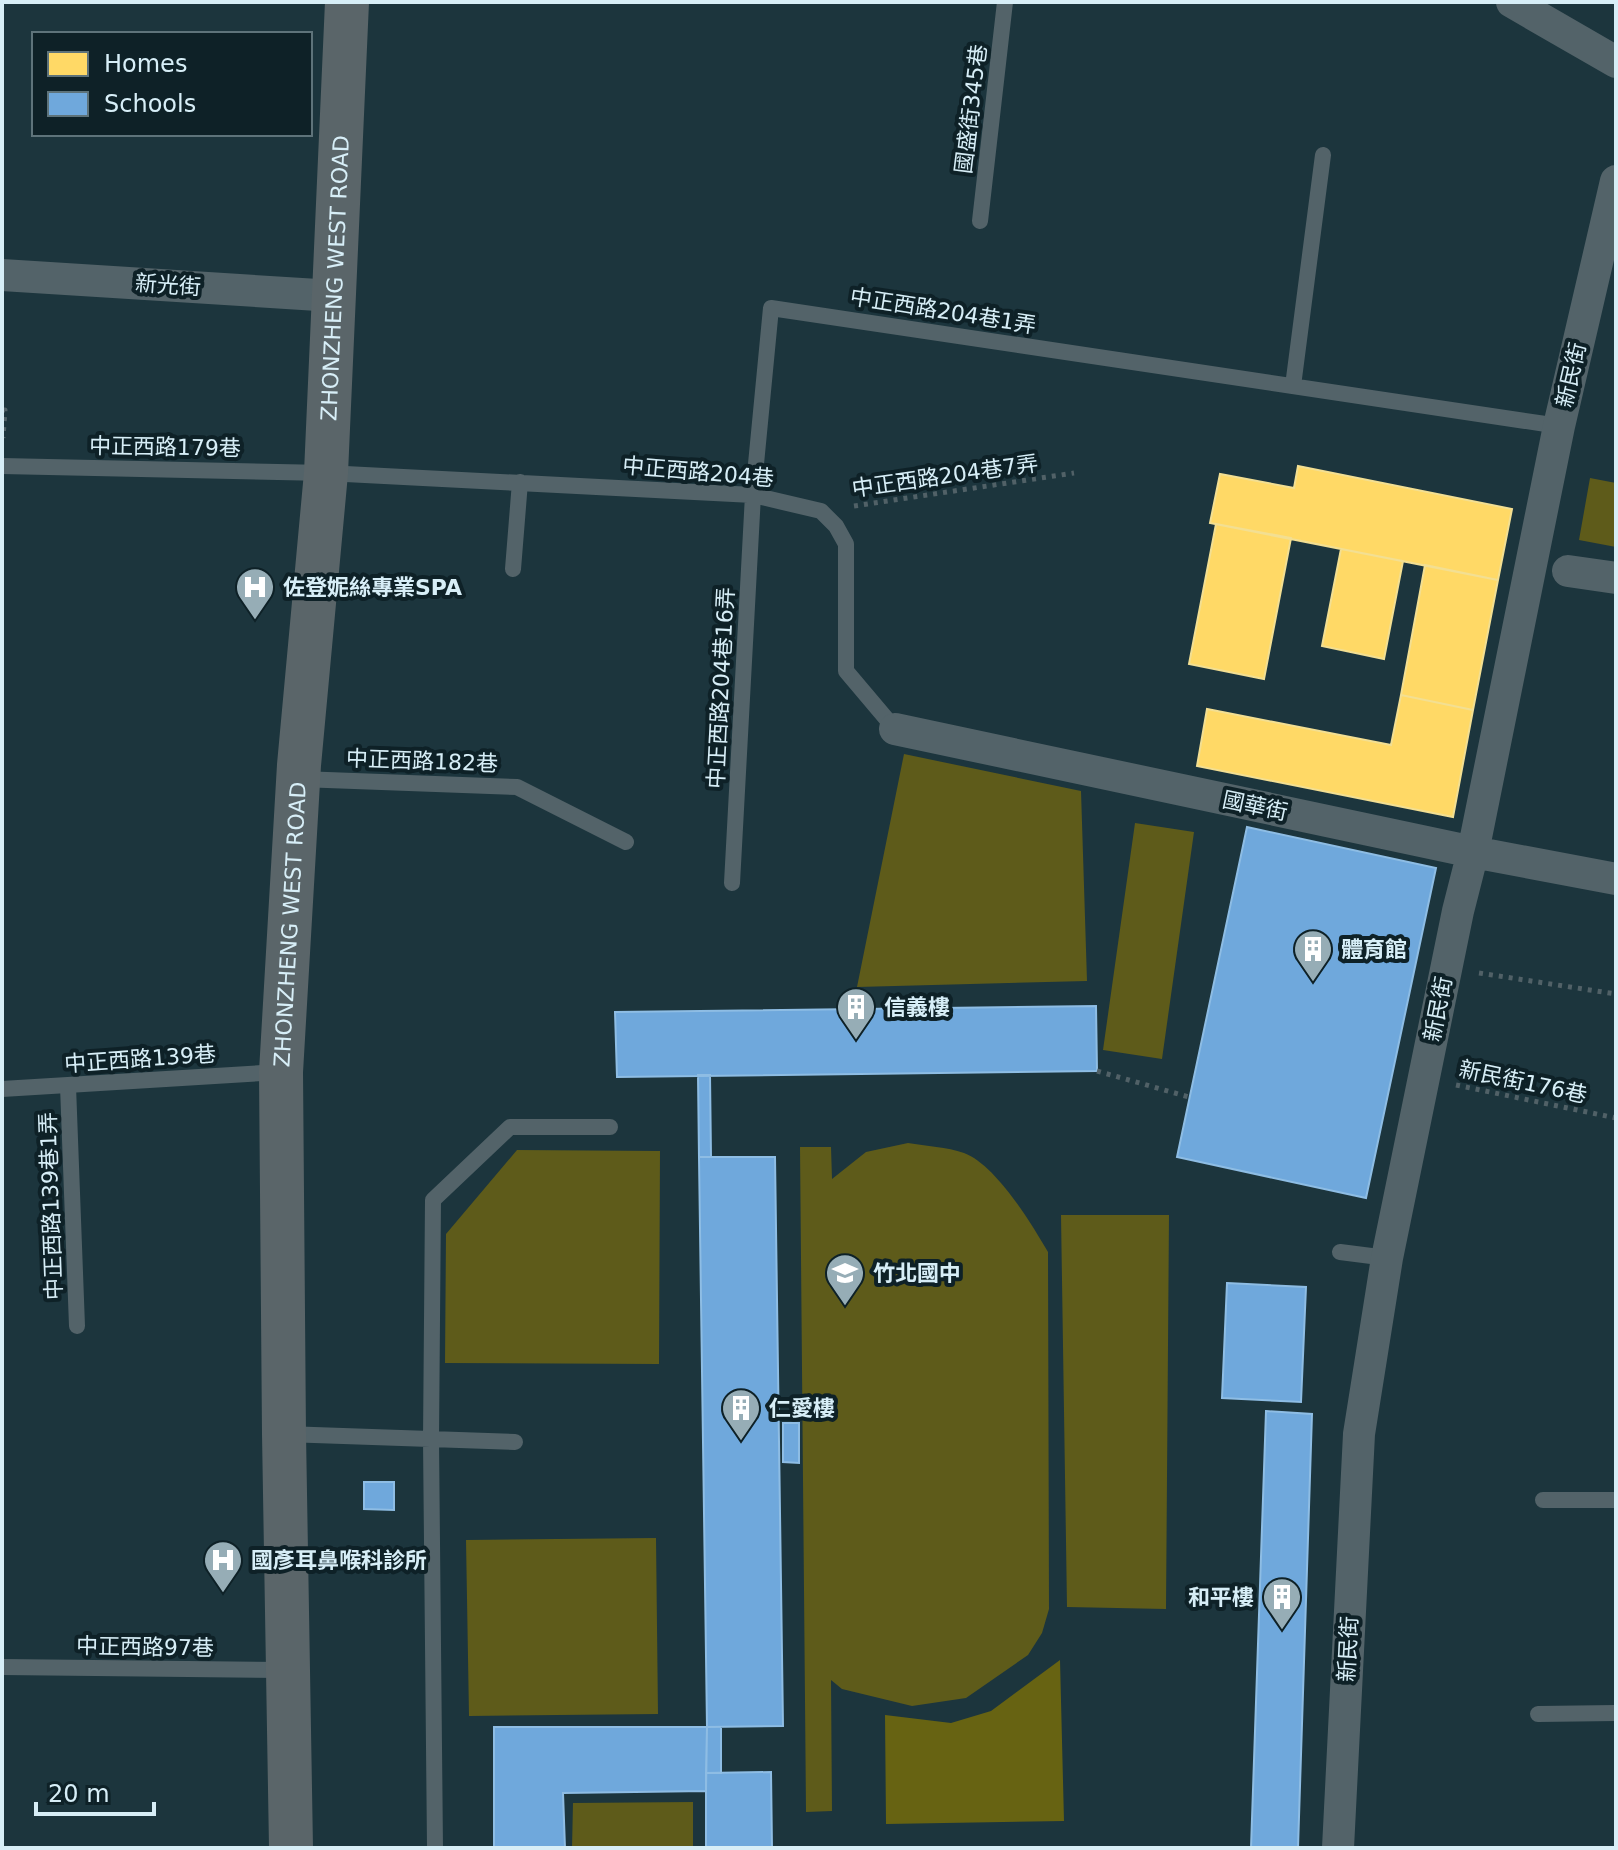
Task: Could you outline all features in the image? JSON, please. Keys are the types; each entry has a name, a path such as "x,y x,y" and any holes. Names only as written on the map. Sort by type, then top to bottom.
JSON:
{"main road":[{"name":"ZHONZHENG WEST ROAD","path":"291,1848 281,1072 298,778 326,473 347,2"}],"street":[{"path":"1512,2 1616,62"},
{"name":"新民街","path":"1338,1848 1359,1434 1387,1258 1559,426 1616,181"},
{"name":"新光街","path":"2,275 334,296"},
{"path":"1568,571 1616,578"},
{"name":"國華街","path":"895,729 1473,852 1616,879"}],"lane":[{"name":"國盛街345巷","path":"980,221 1005,2"},
{"path":"1293,386 1323,155"},
{"name":"中正西路204巷1弄","path":"753,495 771,308 1559,426"},
{"name":"中正西路179巷","path":"2,466 326,473"},
{"name":"中正西路204巷","path":"326,473 753,495 821,511"},
{"path":"513,569 520,482"},
{"name":"中正西路204巷16弄","path":"732,883 753,495"},
{"path":"821,511 836,526 846,544 846,671 895,729"},
{"name":"中正西路182巷","path":"298,778 517,787 626,842"},
{"name":"中正西路139巷","path":"2,1089 281,1072"},
{"name":"中正西路139巷1弄","path":"68,1086 77,1326"},
{"path":"435,1848 431,1440 433,1200 510,1127 610,1127"},
{"path":"1340,1252 1387,1258"},
{"path":"284,1434 515,1442"},
{"path":"1543,1500 1616,1500"},
{"name":"中正西路97巷","path":"2,1667 288,1670"},
{"path":"1538,1714 1616,1713"}],"path":[{"path":"2,410 5,410 3,447"},
{"name":"中正西路204巷7弄","path":"821,511 1074,473"},
{"path":"1446,968 1616,994"},
{"path":"1097,1071 1189,1097"},
{"name":"新民街176巷","path":"1424,1078 1616,1118"}],"shaded area":[{"path":"1590,478 1616,483 1616,547 1579,540"},
{"path":"904,754 1081,791 1087,981 857,987"},
{"path":"1135,823 1194,832 1162,1059 1103,1050"},
{"path":"908,1143 964,1153 988,1169 1012,1196 1048,1252 1049,1609 1042,1633 1028,1655 966,1698 912,1706 842,1689 831,1680 832,1811 806,1812 800,1147 831,1147 832,1179 866,1152"},
{"path":"517,1150 660,1151 659,1364 445,1363 446,1234"},
{"path":"1061,1215 1169,1215 1166,1609 1067,1607"},
{"path":"656,1538 658,1714 469,1716 466,1540"},
{"path":"1060,1660 1064,1821 886,1824 885,1715 951,1723 991,1711"},
{"path":"693,1802 693,1848 572,1848 573,1803"}],"building: Homes":[{"path":"1298,466 1512,509 1498,580 1210,523 1220,474 1294,488"},
{"path":"1216,524 1291,538 1264,679 1189,664"},
{"path":"1341,549 1403,561 1384,659 1322,646"},
{"path":"1425,565 1498,580 1473,710 1401,695"},
{"path":"1401,695 1473,710 1453,817 1197,766 1207,709 1391,745"}],"building: Schools":[{"name":"體育館","path":"1247,827 1436,868 1366,1198 1177,1157"},
{"name":"信義樓","path":"1096,1006 1097,1071 617,1077 615,1012"},
{"path":"698,1075 710,1075 711,1157 699,1157"},
{"name":"仁愛樓","path":"699,1157 775,1157 783,1726 707,1727"},
{"path":"1227,1283 1306,1287 1301,1402 1222,1398"},
{"name":"和平樓","path":"1266,1411 1312,1414 1298,1848 1251,1848"},
{"path":"783,1423 799,1423 799,1463 783,1462"},
{"path":"364,1482 394,1482 394,1510 364,1509"},
{"path":"494,1727 707,1727 706,1791 563,1793 565,1848 494,1848"},
{"path":"707,1727 721,1727 721,1773 706,1773"},
{"path":"771,1772 772,1848 706,1848 706,1773"}],"place":[{"name":"佐登妮絲專業SPA","path":"255,621"},
{"name":"體育館","path":"1313,983"},
{"name":"信義樓","path":"856,1041"},
{"name":"竹北國中","path":"845,1307"},
{"name":"仁愛樓","path":"741,1442"},
{"name":"國彥耳鼻喉科診所","path":"223,1594"},
{"name":"和平樓","path":"1282,1631"}]}
